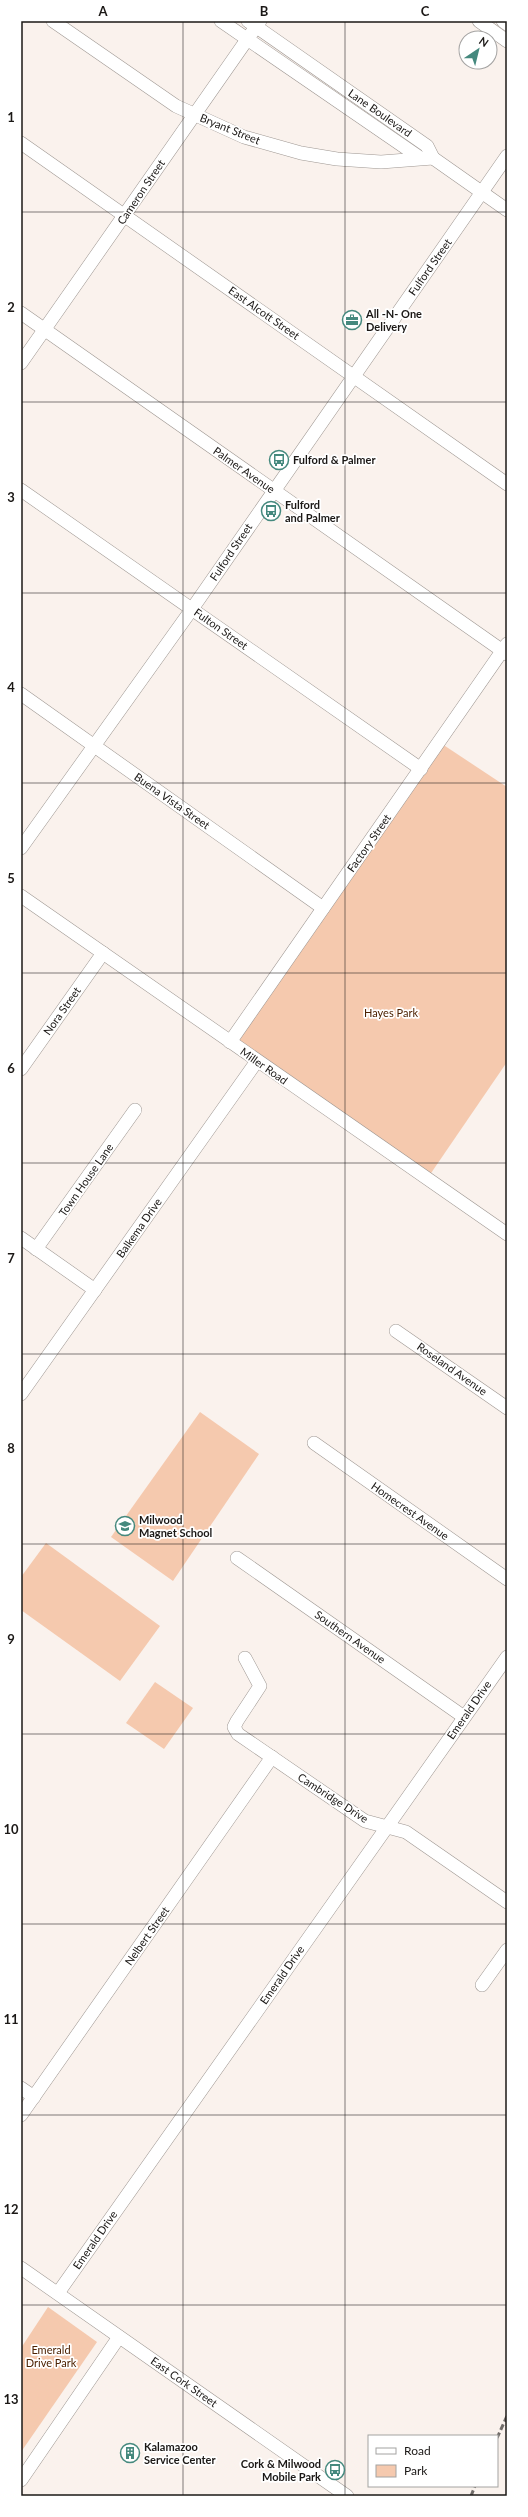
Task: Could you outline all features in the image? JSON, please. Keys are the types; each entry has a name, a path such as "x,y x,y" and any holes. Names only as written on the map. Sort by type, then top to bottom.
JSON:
{"street":[{"name":"Bryant Street","path":"53,21 161,97 194,115 244,137 301,153 368,162 419,157 433,158"},
{"name":"Lane Boulevard","path":"221,21 419,157"},
{"path":"479,21 507,41"},
{"path":"503,21 507,24"},
{"name":"Cameron Street","path":"21,363 194,115 246,39 255,23"},
{"name":"Lane Boulevard","path":"255,23 427,146 433,158 507,210"},
{"name":"East Alcott Street","path":"21,143 507,484"},
{"name":"Fulford Street","path":"21,848 192,609 353,375 507,156"},
{"name":"Palmer Avenue","path":"21,313 273,491 505,650"},
{"name":"Fulton Street","path":"21,490 421,769"},
{"name":"Factory Street","path":"230,1042 505,650"},
{"name":"Buena Vista Street","path":"21,694 324,908"},
{"name":"Miller Road","path":"21,896 507,1234"},
{"name":"Nora Street","path":"21,1069 102,953"},
{"name":"Balkema Drive","path":"21,1394 257,1061"},
{"name":"Town House Lane","path":"36,1249 135,1110"},
{"path":"21,1238 95,1290"},
{"name":"Roseland Avenue","path":"396,1331 507,1408"},
{"name":"Homecrest Avenue","path":"314,1443 507,1579"},
{"name":"Southern Avenue","path":"237,1558 464,1717"},
{"name":"Emerald Drive","path":"58,2293 507,1657"},
{"name":"Cambridge Drive","path":"245,1658 260,1686 236,1721 235,1730 364,1821 406,1832 507,1902"},
{"name":"Nelbert Street","path":"21,2115 272,1757"},
{"path":"482,1985 507,1950"},
{"path":"21,2088 34,2097"},
{"name":"East Cork Street","path":"21,2268 347,2496"},
{"path":"21,2480 119,2337"}],"green space":[{"name":"Hayes Park","path":"439,742 507,787 507,1062 427,1179 230,1042"},
{"path":"200,1412 259,1454 173,1581 111,1537"},
{"path":"46,1543 160,1626 120,1681 21,1610 21,1577"},
{"path":"155,1682 193,1708 164,1749 126,1723"},
{"name":"Emerald Drive Park","path":"48,2307 97,2342 21,2452 21,2348"}],"railway":[{"path":"498,2436 507,2416"},
{"path":"471,2496 475,2487"}],"place":[{"name":"All -N- One Delivery","path":"352,320"},
{"name":"Fulford & Palmer","path":"279,460"},
{"name":"Fulford and Palmer","path":"271,511"},
{"name":"Milwood Magnet School","path":"125,1526"},
{"name":"Kalamazoo Service Center","path":"130,2453"},
{"name":"Cork & Milwood Mobile Park","path":"335,2470"}]}
